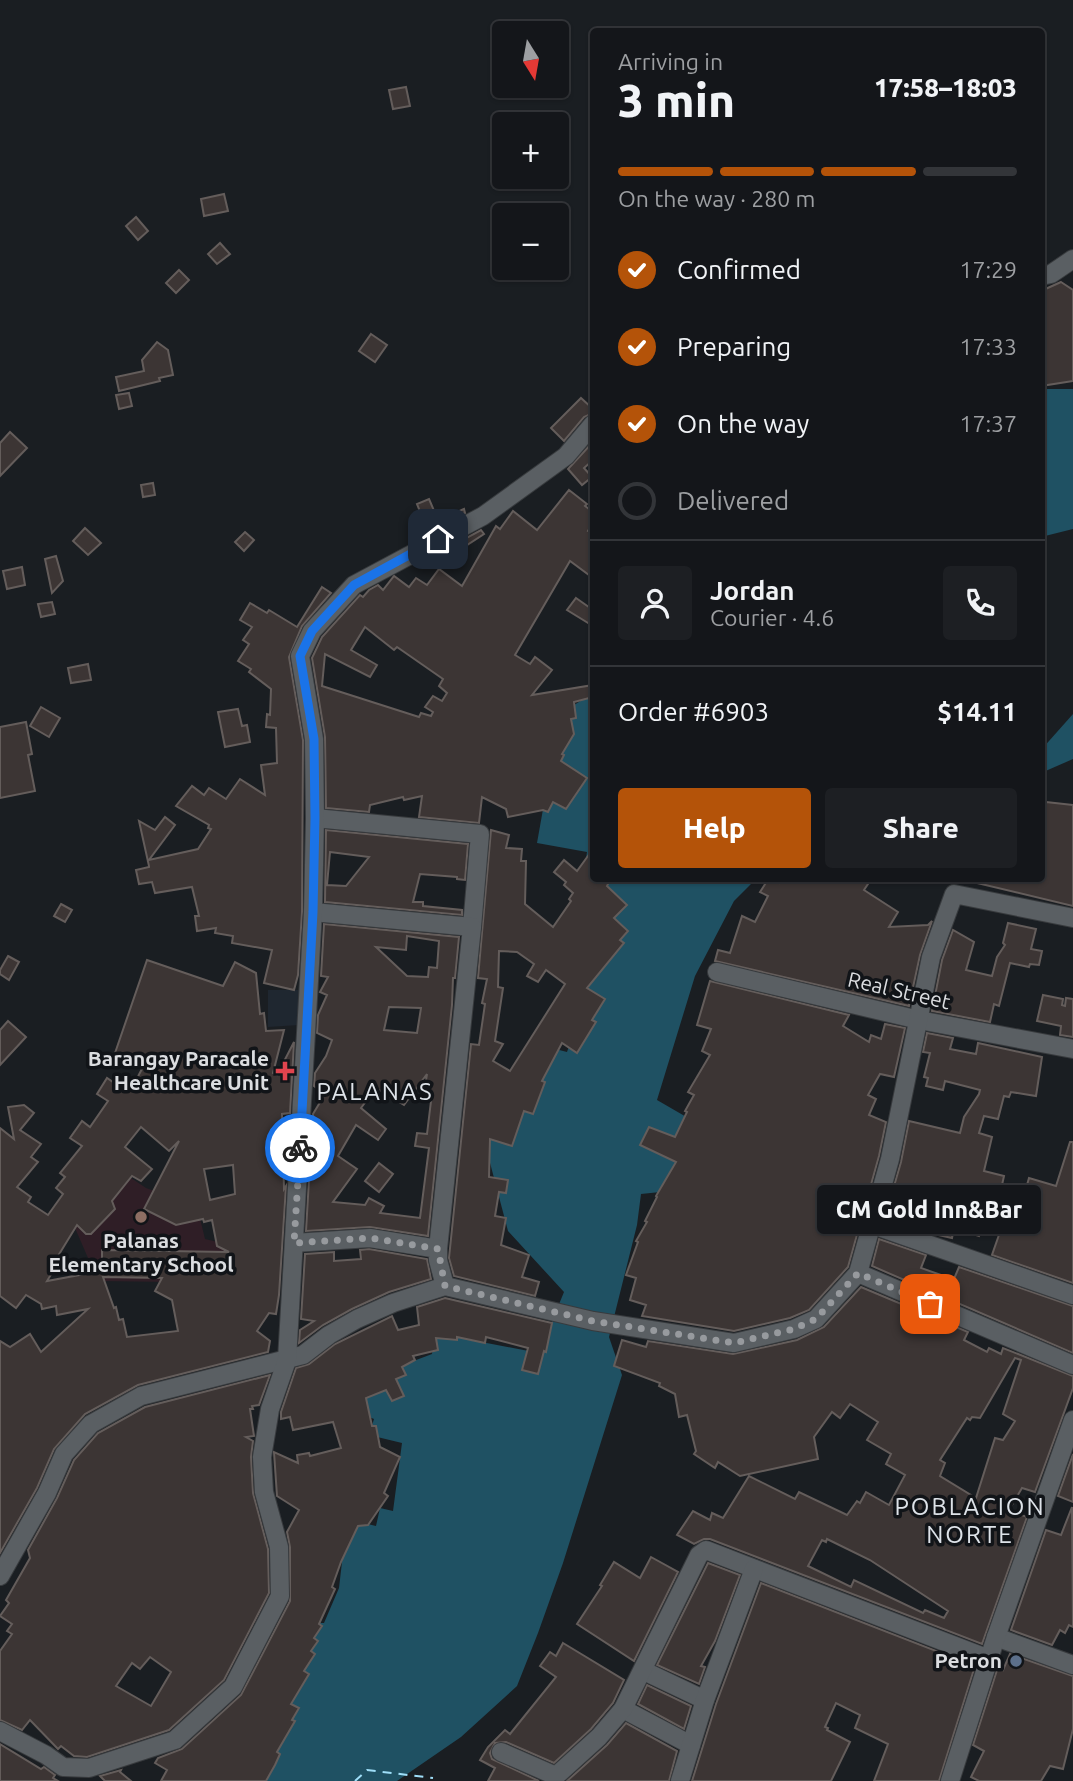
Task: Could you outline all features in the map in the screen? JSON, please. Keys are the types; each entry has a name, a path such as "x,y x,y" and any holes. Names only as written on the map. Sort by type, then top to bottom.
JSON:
{"street":[{"path":"1045,275 1073,259"},
{"path":"0,1731 46,1755 59,1774 89,1768 174,1740 233,1688 280,1596 279,1547 264,1492 262,1457 270,1409 287,1360 313,912 314,739 300,656 312,631 354,585 483,516 566,456 590,428"},
{"path":"315,818 480,834 438,1249 445,1286"},
{"path":"0,1576 47,1493 64,1454 91,1424 141,1396 303,1355 329,1335 357,1319 393,1303 445,1286 543,1311 734,1343 794,1329 816,1319 858,1273 873,1225 931,957 954,894 1073,918"},
{"path":"313,912 472,927"},
{"name":"Real Street","path":"717,972 919,1020 1073,1049"},
{"path":"873,1225 1073,1295"},
{"path":"294,1243 370,1238 438,1249"},
{"path":"858,1273 1073,1365"},
{"path":"950,1781 996,1637 1064,1473 1073,1420"},
{"path":"501,1752 556,1776 599,1737 624,1709 699,1555 706,1550 989,1659"},
{"path":"680,1781 705,1700 754,1569"},
{"path":"996,1637 1073,1665"},
{"path":"643,1671 705,1700"},
{"path":"624,1709 691,1745"}],"shaded area":[{"path":"268,990 299,990 299,1025 268,1027"},
{"name":"Palanas Elementary School","path":"119,1170 146,1188 197,1206 205,1239 248,1249 244,1283 98,1281 75,1228"}],"water":[{"path":"1073,389 1073,529 1045,536 1045,390"},
{"path":"590,695 590,882 753,882 734,901 695,976 657,1100 695,1122 670,1191 641,1194 637,1225 609,1337 622,1375 563,1563 517,1686 461,1737 397,1781 260,1781 313,1623 324,1623 339,1588 347,1519 376,1526 380,1508 393,1511 402,1443 369,1435 374,1419 321,1396 432,1354 435,1333 539,1353 564,1292 508,1231 484,1140 528,1042 567,1052 598,960 583,878 587,852 537,843 560,714"},
{"path":"1073,714 1073,759 1045,771 1045,746"}],"building":[{"path":"406,87 410,106 393,109 389,90"},
{"path":"224,194 228,211 204,216 201,199"},
{"path":"136,217 148,231 138,240 126,226"},
{"path":"220,243 230,254 217,264 208,254"},
{"path":"179,270 189,280 176,293 166,283"},
{"path":"1061,282 1073,290 1073,381 1045,385 1045,289"},
{"path":"371,334 387,345 375,362 359,351"},
{"path":"157,342 168,350 173,375 119,391 116,377 144,371 142,360"},
{"path":"129,393 132,406 119,409 116,395"},
{"path":"581,398 590,406 590,414 584,417 564,441 551,428"},
{"path":"10,432 27,448 0,476 0,443"},
{"path":"590,445 590,463 584,468 590,479 582,485 568,469"},
{"path":"153,483 155,495 143,497 141,485"},
{"path":"569,490 587,504 585,506 590,510 590,576 570,561 515,655 530,664 535,657 552,670 532,695 590,685 590,698 574,702 576,718 571,719 574,734 562,754 564,755 561,761 587,778 566,809 553,802 548,812 543,810 508,817 506,809 482,797 479,823 419,817 422,796 404,800 403,797 370,805 369,812 326,808 325,737 312,658 322,637 360,595 363,597 378,585 383,590 394,576 409,587 416,578 427,585 439,569 462,586 496,526 500,529 513,511 537,530","holes":["365,627 394,650 397,647 443,679 439,686 447,693 442,701 433,696 425,707 433,712 431,716 421,713 419,717 322,686 325,654 370,677 377,665 351,650"]},
{"path":"429,499 438,520 464,509 465,513 425,534 423,530 427,529 417,504"},
{"path":"85,528 101,543 88,555 73,541"},
{"path":"481,530 484,534 464,547 462,543 437,559 435,555"},
{"path":"245,532 254,540 244,551 235,542"},
{"path":"56,556 63,581 52,593 45,559"},
{"path":"22,567 25,585 7,589 3,571"},
{"path":"322,587 331,593 302,626 289,657 303,740 302,912 298,975 294,990 264,983 272,950 232,943 233,936 215,933 216,928 197,931 195,916 199,916 192,887 155,893 152,882 139,884 136,870 149,866 139,821 155,830 165,817 175,825 149,860 198,849 211,829 208,828 209,825 176,806 192,786 204,795 209,788 226,799 240,779 265,795 261,765 277,763 276,728 266,727 267,714 270,715 271,689 249,672 251,669 238,661 249,644 243,640 252,627 240,620 250,603 267,613 269,610 297,627"},
{"path":"576,598 590,608 590,624 567,610"},
{"path":"52,602 55,614 41,617 38,604"},
{"path":"88,664 91,680 71,683 68,668"},
{"path":"41,707 60,718 49,737 30,726"},
{"path":"238,709 242,726 247,725 250,742 225,747 218,712"},
{"path":"26,722 32,754 28,755 35,791 0,798 0,727"},
{"path":"1046,802 1073,805 1073,906 977,883 1045,882"},
{"path":"326,830 468,844 465,880 420,874 413,902 423,902 423,906 462,910 462,915 325,902","holes":["330,852 369,857 346,886 327,885"]},
{"path":"491,830 509,835 506,848 522,849 521,861 526,861 525,904 553,927 571,901 569,899 573,893 564,885 566,882 554,872 564,860 577,871 590,853 590,882 609,882 607,886 627,905 614,918 628,931 620,940 624,943 587,988 605,999 592,1020 596,1022 577,1053 562,1043 542,1081 545,1082 533,1114 524,1111 512,1146 490,1139 489,1177 508,1180 506,1193 499,1192 495,1216 506,1218 501,1245 529,1255 522,1277 539,1282 535,1296 454,1276 449,1258 471,1044 479,1045 487,979 478,978","holes":["499,951 517,952 534,964 527,976 538,982 546,970 565,984 510,1071 493,1061 503,1044 495,1041 503,988 498,987"]},
{"path":"766,882 869,882 864,890 898,912 889,927 928,925 932,921 920,955 909,1006 715,961 718,950 730,953 742,916 755,922 768,896 760,892"},
{"path":"61,904 72,910 65,922 54,916"},
{"path":"1008,923 1036,929 1031,949 1042,951 1039,965 1030,964 1029,967 1010,963 999,1006 994,1004 990,1022 932,1011 942,960 953,930 974,942 966,970 992,976 997,957 1005,945 1003,943"},
{"path":"324,924 459,937 428,1236 370,1227 306,1231 313,1114 325,1094 314,1086 315,1073 332,1040 317,1033 318,1015 327,995 320,992 328,977 321,976","holes":["407,936 439,941 437,968 429,967 428,977 407,976 376,947 406,950","389,1007 421,1008 417,1033 384,1030","427,1074 423,1099 431,1101 427,1134 417,1133 415,1146 429,1148 420,1218 380,1213 384,1206 369,1198 365,1205 333,1202 357,1169 338,1156 356,1125 378,1140 386,1129 361,1108 376,1088 404,1105"]},
{"path":"8,956 19,962 9,980 0,974"},
{"path":"147,960 223,986 235,962 256,973 260,1014 264,1013 266,1031 284,1030 273,1073 277,1075 294,1042 290,1113 282,1114 284,1189 286,1186 279,1295 276,1314 269,1313 257,1331 270,1341 268,1352 138,1385 85,1414 54,1449 37,1488 0,1553 0,1341 10,1347 30,1334 41,1352 88,1309 57,1315 56,1306 42,1309 41,1304 26,1295 16,1308 0,1296 0,1128 14,1139 8,1107 24,1105 34,1113 20,1130 41,1144 31,1157 38,1162 17,1187 31,1197 28,1202 48,1215 63,1194 56,1188 65,1177 60,1173 82,1146 70,1138 82,1121 90,1127 108,1101 97,1094 107,1078 123,1089 126,1084 132,1088 145,1063 115,1053","holes":["141,1127 169,1151 179,1141 144,1209 176,1225 203,1219 204,1222 212,1220 217,1246 229,1252 102,1250 102,1274 101,1271 47,1281 61,1258 58,1256 77,1225 86,1234 91,1234 115,1209 112,1201 132,1176 141,1181 152,1169 125,1147","233,1165 235,1194 210,1200 204,1169","103,1277 162,1278 155,1291 172,1300 178,1331 127,1337 123,1319 119,1320 116,1307 114,1308"]},
{"path":"710,981 849,1015 843,1026 869,1042 871,1035 881,1039 885,1024 905,1028 894,1077 880,1074 868,1095 876,1099 869,1115 886,1122 848,1267 809,1310 790,1318 734,1331 642,1316 646,1305 630,1300 636,1278 626,1275 638,1242 636,1241 647,1222 645,1221 656,1196 676,1162 640,1145 649,1127 675,1137 687,1112 685,1111 694,1095 688,1092 710,1055 702,1051 711,1029 697,1025"},
{"path":"1043,995 1063,999 1062,1005 1065,1006 1066,998 1073,999 1073,1037 1060,1035 1061,1026 1037,1021"},
{"path":"8,1021 26,1037 0,1065 0,1030"},
{"path":"927,1033 953,1038 950,1049 976,1054 978,1043 1042,1057 1036,1096 1011,1092 1009,1097 1004,1096 998,1119 984,1116 979,1133 992,1137 984,1171 1004,1176 1002,1185 1025,1192 1029,1178 1056,1186 1070,1142 1073,1142 1073,1283 992,1255 1000,1232 1005,1234 1018,1203 993,1195 994,1190 977,1186 969,1214 985,1219 979,1236 954,1228 952,1238 885,1217 901,1162 909,1121 960,1133 964,1117 980,1090 945,1081 943,1090 926,1086 928,1078 924,1077 930,1053 923,1052"},
{"path":"379,1163 393,1174 379,1192 365,1181"},
{"path":"879,1239 926,1255 921,1268 941,1275 954,1279 959,1267 1073,1306 1073,1353 872,1266"},
{"path":"369,1249 427,1259 431,1279 389,1292 352,1309 323,1325 299,1343 300,1330 314,1321 301,1319 305,1254 334,1252 334,1261 361,1259 360,1250"},
{"path":"861,1287 968,1332 964,1340 987,1352 989,1348 1001,1354 1003,1348 1073,1376 1073,1388 1035,1492 1022,1488 1009,1510 1027,1517 982,1644 710,1539 694,1544 677,1535 693,1511 710,1520 712,1513 723,1518 749,1476 795,1499 799,1492 847,1515 857,1501 860,1503 866,1492 889,1505 905,1475 886,1464 891,1454 867,1440 878,1422 850,1404 840,1418 832,1412 814,1437 818,1459 740,1476 718,1462 715,1468 694,1454 696,1451 687,1415 679,1417 675,1394 659,1386 660,1383 614,1366 622,1340 646,1347 648,1341 733,1354 797,1340 824,1327","holes":["1015,1358 1021,1360 1003,1414 1015,1421 1003,1440 995,1438 976,1498 940,1476 945,1463 940,1460 967,1418 980,1418","827,1539 870,1560 948,1611 944,1618 925,1610 923,1613 854,1580 851,1587 808,1566 822,1540 826,1542"]},
{"path":"445,1298 552,1323 538,1374 522,1370 528,1348 486,1337 485,1343 457,1337 457,1340 436,1338 438,1350 413,1356 415,1360 402,1367 406,1375 396,1379 404,1396 392,1401 386,1390 366,1398 380,1447 400,1457 384,1493 388,1496 368,1525 358,1526 341,1562 332,1587 335,1589 319,1624 322,1626 314,1638 318,1641 311,1651 315,1654 304,1671 309,1674 291,1704 299,1708 292,1720 295,1721 277,1752 280,1754 275,1765 266,1781 161,1781 167,1770 155,1763 158,1758 182,1749 241,1695 290,1601 290,1547 287,1532 299,1510 277,1496 274,1452 298,1463 297,1455 309,1453 310,1456 341,1448 333,1422 293,1430 290,1417 281,1419 296,1368 309,1364 335,1344 392,1316 398,1330 419,1325 417,1307"},
{"path":"270,1375 259,1405 250,1409 254,1436 246,1437 253,1441 253,1493 268,1549 269,1593 224,1680 169,1730 87,1757 74,1756 61,1746 58,1749 30,1720 22,1730 0,1720 0,1651 12,1634 7,1631 12,1624 0,1616 30,1558 28,1550 57,1498 74,1460 98,1433 145,1407","holes":["150,1657 171,1672 151,1706 116,1686 132,1663 140,1669"]},
{"path":"1073,1454 1073,1502 1058,1496"},
{"path":"1072,1507 1073,1627 1069,1625 1065,1633 1060,1630 1052,1645 1011,1630 1046,1530 1061,1535"},
{"path":"651,1557 678,1572 634,1661 577,1624 614,1562 640,1578"},
{"path":"708,1563 740,1575 715,1641 701,1666 705,1667 699,1684 657,1665"},
{"path":"761,1583 975,1666 939,1781 874,1781 888,1744 855,1728 860,1715 836,1703 825,1727 850,1742 831,1781 692,1781 716,1704"},
{"path":"563,1643 624,1680 613,1703 591,1729 554,1763 506,1742 495,1743 490,1753 492,1759 539,1781 488,1781 495,1768 480,1760 488,1747 505,1730 510,1734 556,1677 540,1666 550,1652 556,1656"},
{"path":"1010,1654 1073,1676 1073,1729 1063,1769 1050,1766 1041,1781 979,1781 971,1777 984,1751 973,1745 998,1667 1003,1670"},
{"path":"647,1685 691,1706 684,1729 638,1704"},
{"path":"626,1723 677,1751 669,1781 567,1781 607,1745"},
{"path":"0,1744 41,1769 44,1767 55,1775 53,1778 58,1781 0,1781"},
{"path":"121,1770 131,1781 105,1781 100,1776"}],"ferry route":[{"path":"355,1781 367,1770 433,1778"}],"way so far":[{"path":"300,1148 294,1243 370,1238 438,1249 445,1286 543,1311 734,1343 794,1329 816,1319 858,1273 930,1304"}],"place":[{"name":"Barangay Paracale Healthcare Unit","path":"285,1071"},
{"name":"Palanas Elementary School","path":"141,1217"},
{"name":"CM Gold Inn&Bar","path":"930,1304"},
{"name":"Petron","path":"1016,1661"}],"district":[{"name":"PALANAS","path":"375,1092"},
{"name":"POBLACION NORTE","path":"970,1521"}],"route":[{"path":"300,1148 313,912 315,818 314,739 300,656 312,631 354,585 438,539"}]}
